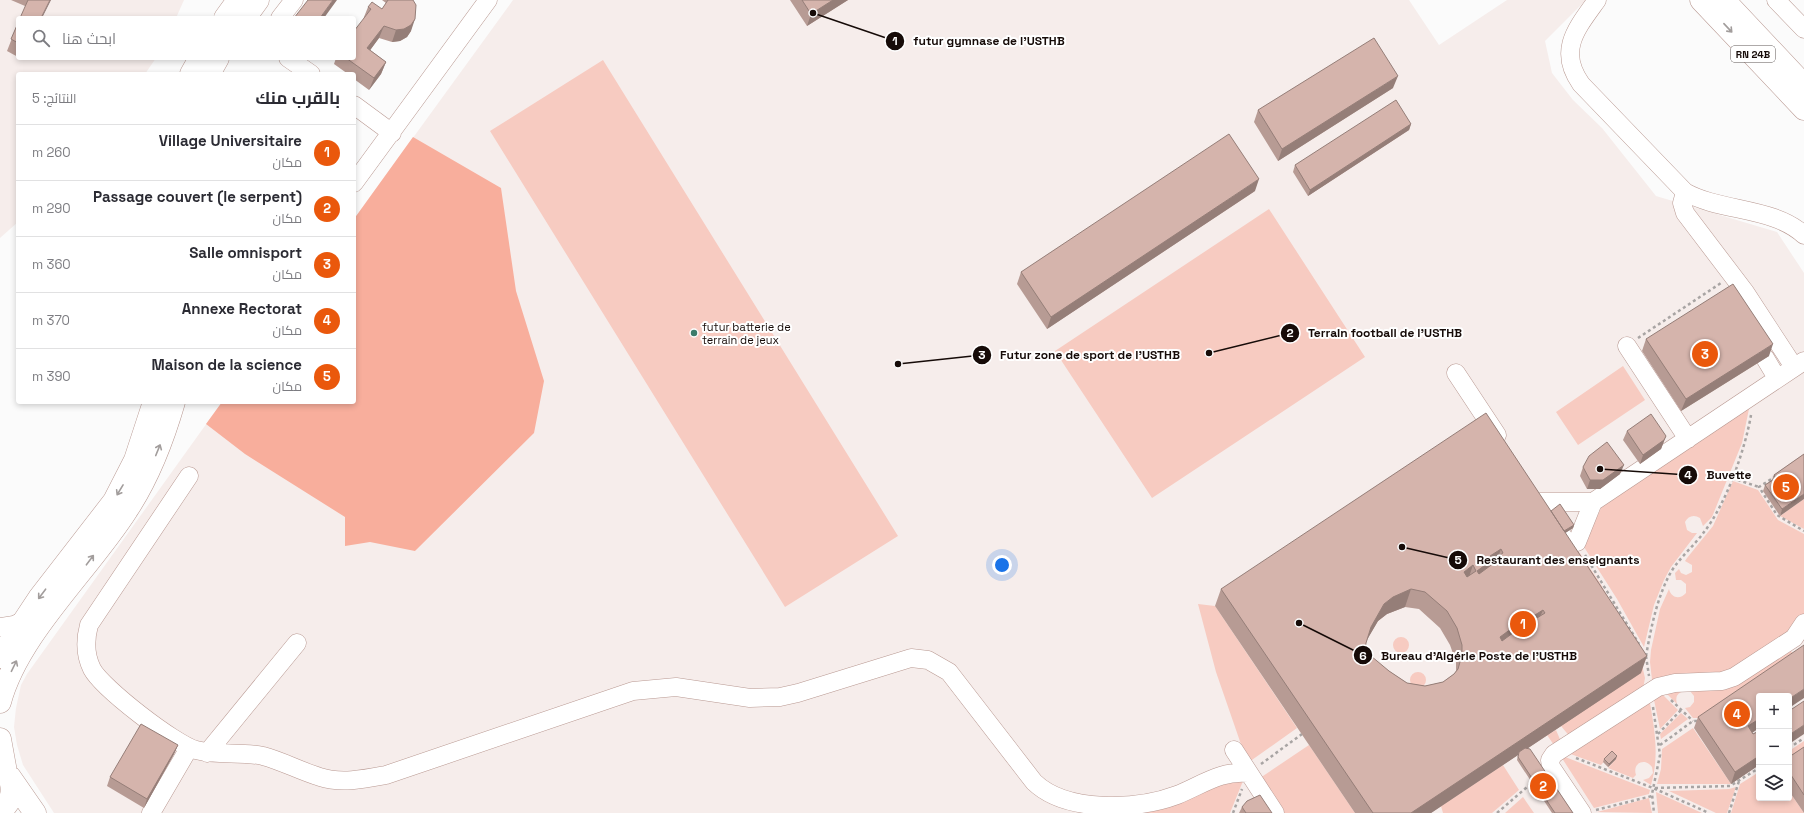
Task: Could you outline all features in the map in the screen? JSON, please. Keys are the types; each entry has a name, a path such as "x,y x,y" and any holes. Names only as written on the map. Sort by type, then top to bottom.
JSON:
{"main road":[{"path":"226,16 238,0"},
{"path":"246,16 258,0"},
{"name":"RN 24B","path":"1701,0 1804,108"},
{"path":"1724,0 1804,85"},
{"path":"192,72 199,60"},
{"path":"210,72 217,60"},
{"path":"0,657 23,621 114,501 135,460 153,404"},
{"path":"0,702 4,687 18,659 41,625 126,511 149,471 167,427 173,404"},
{"path":"0,739 5,771 12,784 11,798 0,811"},
{"path":"5,771 35,813"}],"street":[{"path":"282,16 294,0"},
{"path":"356,179 392,133 488,0"},
{"path":"1597,0 1576,29 1571,41 1570,59 1576,76 1685,192 1700,199 1784,221 1804,234"},
{"path":"1776,0 1804,28"},
{"path":"291,60 307,72"},
{"path":"356,107 392,133"},
{"path":"1570,539 1593,502 1799,364 1685,212 1682,204 1685,192"},
{"path":"1628,346 1688,439"},
{"path":"1765,358 1777,378"},
{"path":"1456,373 1504,446"},
{"path":"167,427 184,404"},
{"path":"189,476 89,625 86,643 89,660 102,683 181,744 189,748 207,753 258,755 321,778 338,780 370,778 386,775 633,691 676,687 735,697 780,697 798,693 911,658 928,660 949,672 1034,782 1047,793 1060,800 1104,807 1134,806 1177,795 1229,773 1249,773"},
{"path":"1540,502 1593,502"},
{"path":"0,627 14,625 23,621"},
{"path":"1586,812 1554,759 1654,689 1675,683 1722,681 1734,677 1794,638 1804,623"},
{"path":"207,753 296,643"},
{"path":"0,646 0,657"},
{"path":"151,813 189,748"},
{"path":"1234,750 1275,813"}],"path":[{"path":"1628,346 1733,275"},
{"path":"1646,656 1653,623 1663,589 1680,558 1697,542 1713,520 1732,478 1748,432 1753,395"},
{"path":"1759,487 1778,474"},
{"path":"1732,478 1759,487 1777,515 1804,532"},
{"path":"1570,539 1640,646"},
{"path":"1643,651 1646,656 1654,689 1659,745 1659,761 1652,796 1654,813"},
{"path":"1654,689 1693,721 1702,722"},
{"path":"1658,734 1681,710"},
{"path":"1659,745 1693,721"},
{"path":"1792,746 1804,738"},
{"path":"1497,813 1554,759 1653,788 1709,813"},
{"path":"1653,788 1727,787 1740,781 1756,770"},
{"path":"1729,813 1740,781"},
{"path":"1586,812 1652,796"}],"shaded area":[{"path":"0,0 184,0 177,16 16,16 16,60 155,60 146,72 16,72 16,224 0,238"},
{"path":"513,0 1409,0 1439,45 1507,0 1586,0 1545,41 1552,73 1573,100 1602,128 1656,196 1777,232 1804,273 1804,813 54,813 23,765 17,745 14,727 21,685 27,674 221,404 356,404 356,216"},
{"name":"futur batterie de terrain de jeux","path":"603,60 898,536 785,607 490,131"},
{"path":"413,137 501,188 516,291 544,381 534,433 415,551 370,542 345,546 345,517 245,454 206,424 221,404 356,404 356,216"},
{"path":"1269,209 1365,357 1152,498 1055,351"},
{"path":"1623,366 1645,400 1578,445 1556,412"},
{"path":"1750,404 1742,443 1712,517 1703,526 1700,518 1696,516 1689,517 1685,522 1687,530 1692,533 1697,533 1671,567 1664,580 1654,605 1644,647 1617,599 1584,547 1585,542 1604,502"},
{"path":"1733,481 1758,490 1778,520 1804,534 1804,614 1797,626 1727,673 1652,680 1650,662 1651,650 1660,609 1669,589 1670,592 1676,597 1681,597 1686,593 1686,584 1681,580 1676,580 1675,573 1679,569 1681,573 1686,575 1692,572 1692,565 1685,561 1713,526"},
{"path":"1804,499 1804,529 1780,516"},
{"path":"1553,541 1577,549 1600,583 1639,652 1645,678 1643,689 1571,738 1561,726"},
{"path":"1198,604 1215,606 1297,728 1249,762 1244,753 1216,672"},
{"path":"1401,637 1407,639 1409,645 1407,651 1401,653 1395,651 1393,645 1395,639"},
{"path":"1791,651 1797,659 1698,718 1693,718 1685,708 1690,707 1694,702 1694,696 1690,691 1684,691 1677,695 1677,704 1663,690"},
{"path":"1418,672 1425,677 1426,680 1421,687 1418,688 1411,683 1410,680 1415,673"},
{"path":"1660,692 1678,710 1660,729 1653,695"},
{"path":"1649,697 1656,751 1654,774 1651,785 1643,780 1649,778 1653,773 1652,767 1646,762 1637,765 1635,771 1636,775 1633,778 1608,768 1616,759 1611,754 1601,765 1565,752"},
{"path":"1681,713 1688,719 1661,739 1660,734"},
{"path":"1693,728 1731,784 1657,784 1661,769 1662,749"},
{"path":"1556,730 1562,744 1556,748 1547,735"},
{"path":"1804,741 1804,748 1792,756 1792,749"},
{"path":"1309,745 1355,813 1283,813 1260,778"},
{"path":"1560,755 1650,790 1649,794 1594,808"},
{"path":"1503,765 1519,790 1492,813 1443,813 1441,806"},
{"path":"1756,774 1756,801 1792,801 1792,795 1804,813 1731,813 1740,784"},
{"path":"1243,781 1230,813 1103,813 1215,784"},
{"path":"1736,787 1727,813 1716,813 1669,791 1729,789"},
{"path":"1656,792 1702,813 1658,813"},
{"path":"1523,797 1534,813 1505,813"},
{"path":"1649,798 1652,813 1597,812"}],"building":[{"path":"28,0 50,0 42,16 21,16"},
{"path":"308,0 333,0 321,16 296,16"},
{"path":"388,0 413,0 416,5 415,19 411,25 404,29 396,30 384,26 367,48 386,62 374,78 349,60 356,60 356,28 371,9 368,7 372,2 382,9"},
{"path":"802,0 833,0 811,14"},
{"path":"16,28 16,42 11,39"},
{"path":"1374,38 1398,76 1282,149 1258,110"},
{"path":"1396,100 1411,124 1310,190 1295,165"},
{"path":"1229,134 1259,179 1051,317 1021,272"},
{"path":"1733,284 1773,344 1686,399 1646,339"},
{"path":"1486,413 1647,656 1411,813 1373,813 1221,589","holes":["1501,549 1503,553 1492,560 1490,556","1492,560 1494,563 1479,574 1477,571","1473,565 1476,571 1467,577 1464,572","1411,589 1425,592 1447,611 1457,628 1462,645 1462,655 1458,669 1454,674 1443,682 1425,686 1407,683 1389,671 1371,656 1364,658 1366,643 1371,627 1384,604 1393,597","1543,610 1545,613 1532,621 1530,618","1532,621 1536,626 1521,636 1517,631","1515,626 1517,630 1502,641 1500,637"]},
{"path":"1651,414 1666,436 1664,440 1643,455 1627,431"},
{"path":"1607,442 1624,465 1603,480 1590,480 1583,467 1589,456"},
{"path":"1804,454 1804,494 1782,509 1765,485 1776,478 1774,475"},
{"path":"1560,504 1574,525 1564,531 1551,511"},
{"path":"1804,645 1804,689 1792,697 1792,693 1756,693 1756,721 1748,726 1753,734 1756,732 1756,758 1735,772 1698,717"},
{"path":"1804,701 1804,725 1792,733 1792,729 1792,709"},
{"path":"141,724 178,745 147,799 110,777"},
{"path":"1804,747 1804,795 1792,777 1792,755"},
{"path":"1525,748 1530,749 1573,813 1555,813 1518,757 1519,752"},
{"path":"1612,751 1617,756 1609,764 1604,759"},
{"path":"1260,795 1272,813 1246,813 1242,807 1247,801"}],"place":[{"name":"futur gymnase de l'USTHB","path":"813,13"},
{"name":"futur batterie de terrain de jeux","path":"694,333"},
{"name":"Terrain football de l'USTHB","path":"1209,353"},
{"name":"Salle omnisport","path":"1705,354"},
{"name":"Futur zone de sport de l'USTHB","path":"898,364"},
{"name":"Buvette","path":"1600,469"},
{"name":"Maison de la science","path":"1786,487"},
{"name":"Restaurant des enseignants","path":"1402,547"},
{"name":"Bureau d'Algérie Poste de l'USTHB","path":"1299,623"},
{"name":"Village Universitaire","path":"1523,624"},
{"name":"Annexe Rectorat","path":"1737,714"},
{"name":"Passage couvert (le serpent)","path":"1543,786"}]}
